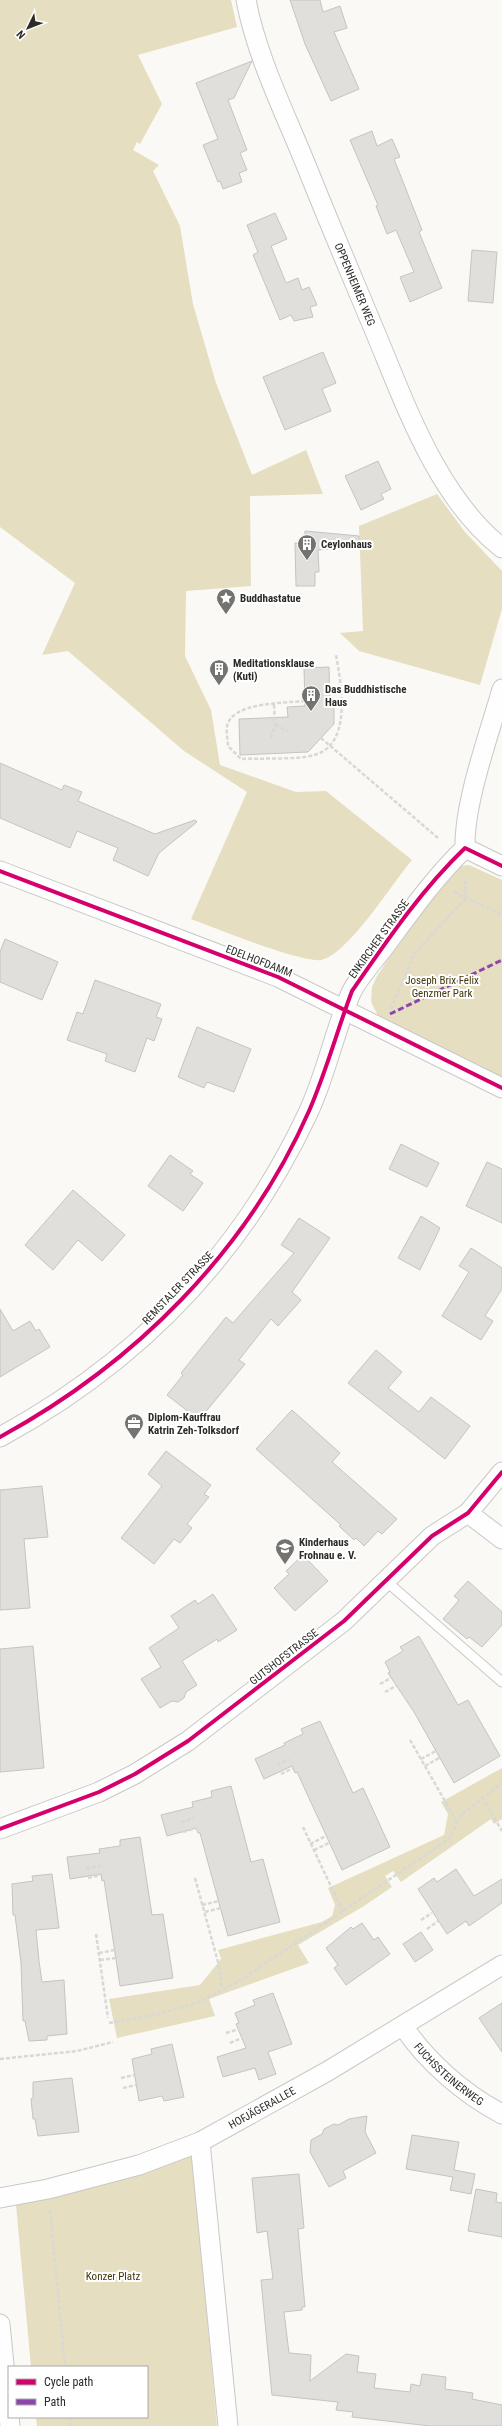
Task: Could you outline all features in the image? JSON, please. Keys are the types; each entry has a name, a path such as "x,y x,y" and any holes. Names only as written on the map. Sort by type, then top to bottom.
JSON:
{"street":[{"name":"OPPENHEIMER WEG","path":"246,0 262,55 324,212 416,428 450,488 471,517 502,548"},
{"path":"502,689 472,796 465,831 465,848 502,866"},
{"name":"ENKIRCHER STRASSE","path":"345,1009 352,991 408,914 448,865 465,848"},
{"name":"EDELHOFDAMM","path":"0,871 278,977 502,1088"},
{"name":"REMSTALER STRASSE","path":"0,1437 73,1394 111,1365 162,1318 218,1260 276,1175 297,1136 309,1111 345,1009"},
{"name":"GUTSHOFSTRASSE","path":"0,1828 99,1792 164,1757 314,1646 344,1621 432,1536 468,1513 502,1472"},
{"path":"468,1513 502,1538"},
{"name":"HOFJÄGERALLEE","path":"0,2198 48,2189 139,2165 200,2142 256,2113 403,2026 502,1965"},
{"name":"FUCHSSTEINERWEG","path":"403,2026 413,2041 447,2074 502,2114"},
{"path":"200,2142 228,2426"},
{"path":"0,2324 8,2406"}],"lane":[{"path":"386,1581 502,1682"}],"path":[{"path":"305,701 244,708 233,715 227,726 228,746 241,759 314,755 329,746 340,726 343,695 336,654"},
{"path":"271,738 275,725 274,704"},
{"path":"275,725 288,732"},
{"path":"321,738 438,838"},
{"path":"390,1014 414,954 466,898 502,915"},
{"path":"380,1684 391,1678"},
{"path":"385,1692 396,1686"},
{"path":"410,1740 457,1822"},
{"path":"421,1759 436,1751"},
{"path":"425,1766 439,1758"},
{"path":"277,1765 289,1759"},
{"path":"281,1774 293,1768"},
{"path":"109,2023 159,2014 193,2004 244,1978 449,1839 457,1822 482,1797 502,1783"},
{"path":"482,1797 502,1831"},
{"path":"181,1822 194,1818"},
{"path":"303,1827 343,1912"},
{"path":"183,1832 196,1828"},
{"path":"310,1844 326,1836"},
{"path":"314,1850 329,1843"},
{"path":"86,1868 100,1866"},
{"path":"88,1878 101,1875"},
{"path":"195,1878 218,1962 222,1989"},
{"path":"202,1905 219,1901"},
{"path":"205,1912 221,1908"},
{"path":"421,1920 432,1912"},
{"path":"427,1929 438,1921"},
{"path":"96,1934 108,2018"},
{"path":"99,1952 115,1950"},
{"path":"100,1960 116,1958"},
{"path":"226,2033 239,2029"},
{"path":"230,2043 242,2038"},
{"path":"0,2059 77,2051 113,2042"},
{"path":"121,2078 134,2075"},
{"path":"123,2088 136,2085"},
{"path":"50,2206 65,2366"}],"green space":[{"path":"0,0 231,0 237,27 138,55 162,104 140,144 137,142 133,150 159,165 153,171 180,226 193,304 216,383 252,475 306,450 323,494 250,496 251,586 186,591 185,656 211,710 220,765 296,792 326,791 412,860 357,932 332,955 321,960 277,951 191,919 247,792 184,751 68,651 42,655 75,583 0,527"},
{"path":"437,494 465,532 502,571 502,609 480,685 359,651 340,633 363,631 359,526"},
{"name":"Joseph Brix Felix Genzmer Park","path":"469,865 502,880 502,1083 380,1020 371,1002 372,987 377,976 421,911 460,866"},
{"path":"502,1768 502,1819 494,1824 491,1819 401,1882 393,1871 385,1876 392,1887 364,1906 298,1945 309,1963 209,1999 215,2016 117,2038 109,1999 200,1985 221,1959 218,1950 322,1922 332,1916 335,1905 328,1888 444,1835 448,1814 441,1802"},
{"name":"Konzer Platz","path":"192,2153 217,2426 37,2426 36,2418 148,2418 148,2366 31,2366 16,2205 105,2184"}],"building":[{"path":"290,0 320,0 323,12 340,6 347,28 334,32 359,89 331,101 305,44"},
{"path":"252,61 234,98 228,100 247,150 240,153 247,170 239,173 242,182 223,189 220,181 218,182 203,145 218,139 196,83"},
{"path":"372,131 377,146 392,139 400,157 394,159 422,230 419,232 442,288 410,302 400,277 414,272 396,230 387,234 376,206 378,205 350,140"},
{"path":"275,213 287,239 271,246 286,283 298,278 302,290 309,287 317,305 310,307 313,317 294,321 291,315 280,320 253,255 258,252 247,225"},
{"path":"472,250 497,252 493,303 468,301"},
{"path":"323,352 336,383 322,389 331,411 285,430 263,377"},
{"path":"378,461 391,489 381,494 384,499 361,510 345,476"},
{"name":"Ceylonhaus","path":"305,531 359,536 359,547 318,550 319,572 315,572 315,586 296,586 295,543 305,543"},
{"name":"Das Buddhistische Haus","path":"329,667 330,705 334,705 334,724 308,752 240,755 239,719 288,717 287,707 305,706 304,668"},
{"path":"0,763 62,790 64,785 82,792 78,801 155,834 195,820 197,822 159,853 148,876 113,860 118,848 77,831 70,848 0,818"},
{"path":"5,939 58,962 42,1000 0,982 0,952"},
{"path":"95,980 161,1004 156,1017 162,1019 154,1041 147,1038 135,1072 105,1061 107,1054 67,1040 77,1012 83,1014"},
{"path":"197,1027 251,1049 234,1092 207,1082 204,1088 178,1077"},
{"path":"401,1144 439,1163 427,1187 389,1169"},
{"path":"170,1155 193,1171 190,1174 203,1183 183,1211 148,1186"},
{"path":"487,1162 502,1169 502,1223 466,1206"},
{"path":"73,1190 125,1235 102,1261 78,1240 53,1270 25,1245"},
{"path":"421,1216 440,1228 420,1270 398,1258"},
{"path":"299,1218 330,1238 292,1292 301,1300 278,1326 271,1319 239,1360 245,1364 199,1420 167,1395 183,1375 181,1373 226,1317 233,1323 294,1253 281,1245"},
{"path":"471,1248 502,1268 502,1289 485,1316 493,1321 481,1340 442,1316 469,1272 459,1266"},
{"path":"0,1309 13,1331 30,1321 36,1331 39,1329 50,1347 0,1377"},
{"path":"376,1350 402,1372 388,1388 419,1412 431,1397 470,1426 445,1459 348,1383"},
{"path":"292,1410 340,1453 332,1462 397,1519 382,1534 378,1531 364,1546 356,1538 354,1540 339,1526 341,1525 256,1449"},
{"path":"166,1451 211,1485 204,1494 209,1497 187,1524 192,1528 180,1543 174,1539 154,1564 121,1538 162,1486 148,1474"},
{"path":"42,1486 48,1537 24,1539 30,1608 0,1610 0,1490"},
{"path":"303,1555 328,1581 295,1611 274,1588 289,1574 286,1571"},
{"path":"468,1581 502,1612 502,1625 482,1647 469,1637 467,1639 443,1619 459,1600 454,1596"},
{"path":"213,1594 237,1630 218,1642 217,1639 182,1661 197,1685 186,1692 184,1698 178,1702 172,1701 160,1708 141,1679 161,1667 149,1648 179,1628 171,1616 195,1600 198,1604"},
{"path":"419,1636 458,1705 468,1700 500,1756 454,1783 414,1712 388,1673 390,1672 385,1662 403,1651 400,1647"},
{"path":"33,1646 44,1768 0,1772 0,1649"},
{"path":"320,1721 353,1793 363,1788 390,1847 342,1870 297,1772 295,1773 292,1766 264,1779 255,1759 285,1745 284,1743 303,1734 301,1729"},
{"path":"231,1786 251,1862 263,1859 280,1922 228,1936 200,1833 198,1833 196,1828 167,1836 161,1815 193,1807 192,1802 212,1797 211,1791"},
{"path":"140,1837 152,1915 163,1914 173,1978 120,1986 104,1880 102,1881 101,1874 70,1879 67,1857 100,1853 99,1849 120,1846 120,1840"},
{"path":"456,1869 474,1896 502,1879 502,1903 469,1926 466,1921 447,1934 418,1889 434,1878 437,1882"},
{"path":"52,1874 59,1928 36,1930 42,1982 64,1980 67,2034 47,2036 47,2040 29,2041 25,2021 23,2021 21,1963 15,1915 13,1915 12,1884 33,1881 32,1876"},
{"path":"362,1923 374,1940 378,1937 390,1954 346,1985 334,1968 338,1965 326,1948 351,1927 353,1929"},
{"path":"421,1932 433,1950 415,1962 403,1944"},
{"path":"273,1993 292,2044 268,2052 276,2074 259,2080 255,2068 223,2077 217,2057 246,2048 236,2024 239,2023 235,2013 255,2005 253,2000"},
{"path":"502,2003 502,2052 479,2018"},
{"path":"172,2044 184,2097 164,2101 162,2096 139,2101 132,2059 152,2054 151,2049"},
{"path":"72,2078 79,2132 38,2136 35,2119 33,2119 31,2099 33,2098 33,2082"},
{"path":"367,2116 365,2132 376,2153 343,2171 346,2178 329,2187 310,2152 311,2140 322,2134 324,2129 334,2124 338,2125 349,2119"},
{"path":"412,2135 459,2142 454,2170 475,2174 471,2194 450,2190 453,2177 406,2169"},
{"path":"299,2174 304,2228 298,2229 305,2307 302,2307 302,2310 284,2312 289,2353 311,2355 310,2381 346,2354 359,2356 357,2372 376,2374 374,2388 410,2392 411,2384 420,2386 422,2374 446,2377 445,2389 473,2393 472,2399 502,2405 502,2426 430,2426 352,2417 353,2412 336,2410 338,2402 272,2395 261,2280 273,2279 267,2231 257,2233 252,2178"},
{"path":"476,2189 497,2193 496,2202 502,2203 502,2237 468,2231"}],"marked path":[{"path":"390,1014 502,960"}],"cycle path":[{"path":"0,1437 49,1408 96,1375 140,1339 182,1300 219,1257 253,1211 283,1162 309,1111 352,991 391,935 434,881 465,848 502,866"},
{"path":"0,871 278,977 502,1088"},
{"path":"0,1829 99,1792 135,1774 188,1741 344,1621 432,1536 468,1513 502,1472"}],"place":[{"name":"Ceylonhaus","path":"307,561"},
{"name":"Buddhastatue","path":"226,615"},
{"name":"Meditationsklause (Kuti)","path":"219,686"},
{"name":"Das Buddhistische Haus","path":"311,712"},
{"name":"Diplom-Kauffrau Katrin Zeh-Tolksdorf","path":"134,1440"},
{"name":"Kinderhaus Frohnau e. V.","path":"285,1565"}]}
